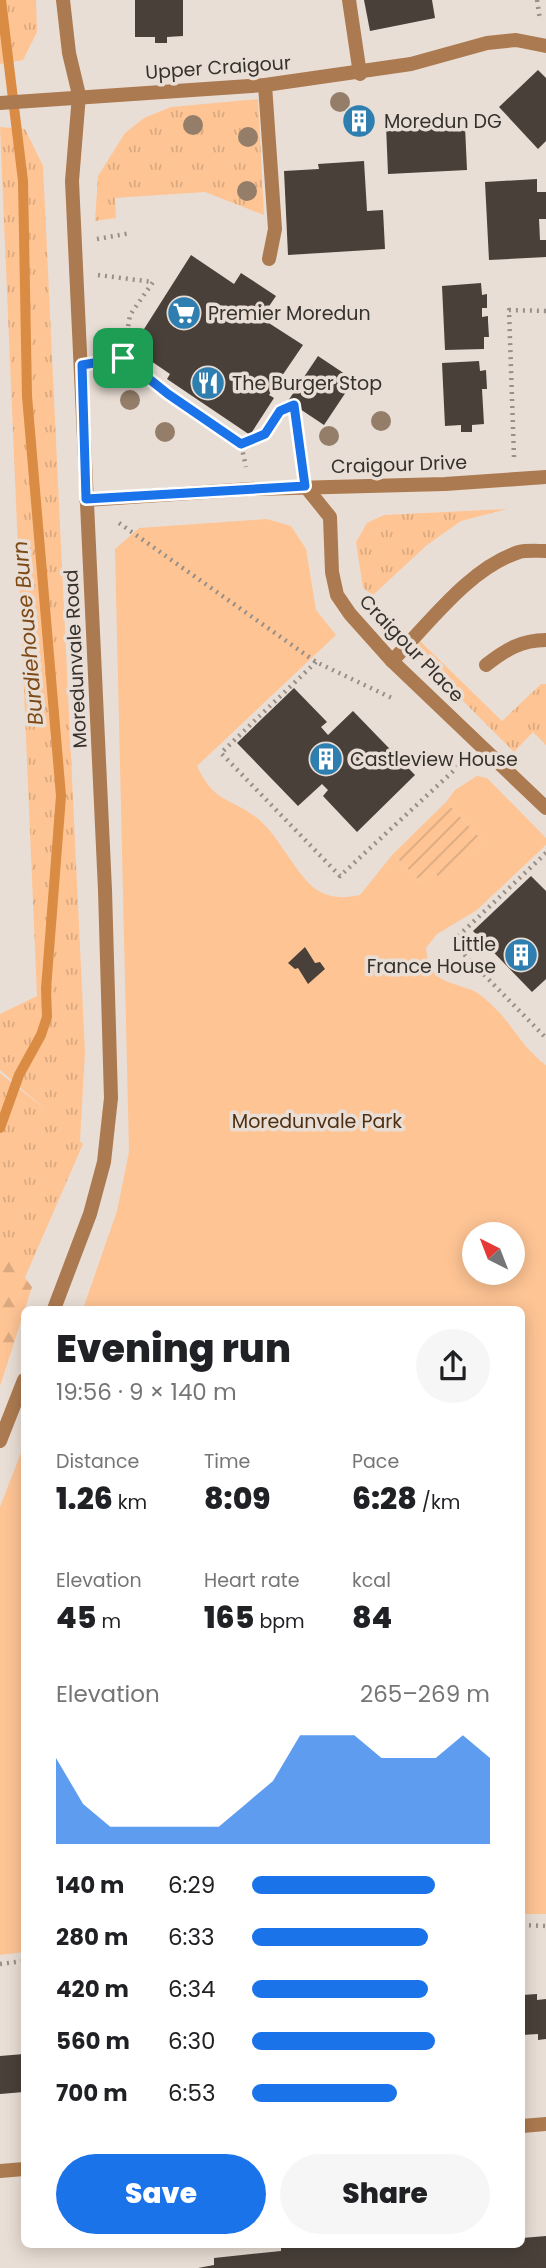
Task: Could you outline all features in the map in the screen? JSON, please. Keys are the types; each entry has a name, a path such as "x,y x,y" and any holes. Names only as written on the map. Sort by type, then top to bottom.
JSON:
{"street":[{"name":"Moredunvale Road","path":"55,1306 90,1214 104,1162 111,1098 105,890 72,181 79,95 69,53 63,0"},
{"path":"349,0 360,74"},
{"name":"Upper Craigour","path":"0,103 32,102 79,95 265,85 360,74 411,64 487,43 516,40 546,46"},
{"path":"265,85 275,229 269,259"},
{"name":"Craigour Drive","path":"86,499 305,486 546,477"},
{"name":"Craigour Place","path":"305,486 330,517 337,595 392,661 546,808"},
{"path":"392,661 472,580 496,562 522,551 546,551"},
{"path":"486,665 507,648 532,640 546,640"},
{"path":"0,1441 21,1388"},
{"path":"525,2126 546,2124"},
{"path":"0,2171 21,2169"}],"path":[{"path":"75,242 131,233"},
{"path":"76,275 108,275 153,282 130,315 123,358"},
{"path":"515,479 509,310 546,311"},
{"path":"82,365 123,358 168,394 241,444 250,489"},
{"path":"241,444 265,434 280,411 294,405 305,486"},
{"path":"86,499 316,662 400,702"},
{"path":"316,662 221,753 340,876 468,757"},
{"path":"546,853 452,942 546,1038"},
{"path":"525,1925 546,1926"},
{"path":"0,1964 21,1961"}],"green space":[{"path":"0,0 36,0 37,32 23,60 0,64"},
{"path":"258,99 264,215 205,192 115,198 116,218 95,221 98,176 125,133 144,118 171,107"},
{"path":"0,127 25,129 43,166 85,1052 80,1141 83,1144 0,1335 0,1073 47,1111 0,1070 0,1014 37,996"},
{"path":"507,509 461,521 427,545 373,595 363,588 356,542 367,523 384,515"},
{"name":"Moredunvale Park","path":"267,519 291,526 306,549 316,610 336,635 197,766 210,787 265,825 310,884 317,890 338,897 360,895 393,854 422,883 434,872 443,881 484,842 446,802 455,790 477,776 487,778 546,838 546,845 477,910 437,934 426,948 435,974 484,998 532,1053 546,1065 546,1914 525,1914 525,1306 84,1306 117,1211 129,1152 115,549 139,528"},
{"path":"420,641 502,721 541,684 546,684 546,745 533,732 514,752 416,654"},
{"path":"446,802 484,842 443,882 434,872 422,883 393,854"},
{"path":"0,1245 32,1287 26,1306 21,1306 21,1321 0,1386"},
{"path":"21,1453 21,1952 0,1955 0,1507"}],"building":[{"path":"135,0 183,0 183,36 167,37 167,43 155,43 155,37 135,37"},
{"path":"364,0 432,0 435,18 370,31"},
{"path":"538,70 546,78 546,141 538,149 499,107"},
{"name":"Moredun DG","path":"368,109 369,131 349,132 348,110"},
{"path":"443,122 444,127 465,126 467,170 388,174 386,125"},
{"path":"364,161 367,211 383,210 385,249 288,255 284,171 319,169 318,164"},
{"path":"537,179 537,192 546,192 546,219 539,219 540,240 546,240 546,257 489,260 485,182"},
{"path":"191,255 234,284 241,273 276,296 261,318 303,345 269,395 274,398 250,435 167,379 170,374 132,348"},
{"path":"481,283 482,295 487,294 487,308 482,308 482,317 488,316 489,337 484,337 484,349 445,350 442,286"},
{"path":"318,356 354,380 324,425 288,401"},
{"path":"479,361 480,371 486,370 487,389 482,389 484,424 472,425 472,432 461,432 461,425 445,426 442,363"},
{"name":"Castleview House","path":"294,688 327,722 321,727 328,735 353,711 415,775 357,832 323,796 328,790 322,784 298,806 237,743"},
{"name":"Little France House","path":"531,876 546,891 546,979 532,992 473,931"},
{"path":"305,947 315,963 320,962 325,969 308,984 298,968 295,969 288,963"},
{"path":"537,1994 537,2000 546,1999 546,2039 538,2040 538,2034 525,2035 525,1995"},
{"path":"21,2054 21,2092 0,2094 0,2056"},
{"path":"546,2236 546,2268 198,2268 214,2265 214,2258 281,2251 281,2248 525,2248 525,2238"}],"waterway":[{"name":"Burdiehouse Burn","path":"0,1128 19,1075 41,1035 47,1017 46,989 61,796 27,396 23,181 1,0"}],"place":[{"name":"Moredun DG","path":"359,121"},
{"name":"Premier Moredun","path":"184,313"},
{"name":"The Burger Stop","path":"208,383"},
{"name":"Castleview House","path":"326,759"},
{"name":"Little France House","path":"521,955"}],"route":[{"path":"123,358 168,394 241,444 265,434 280,411 294,405 305,486 86,499 82,365 123,358"}]}
